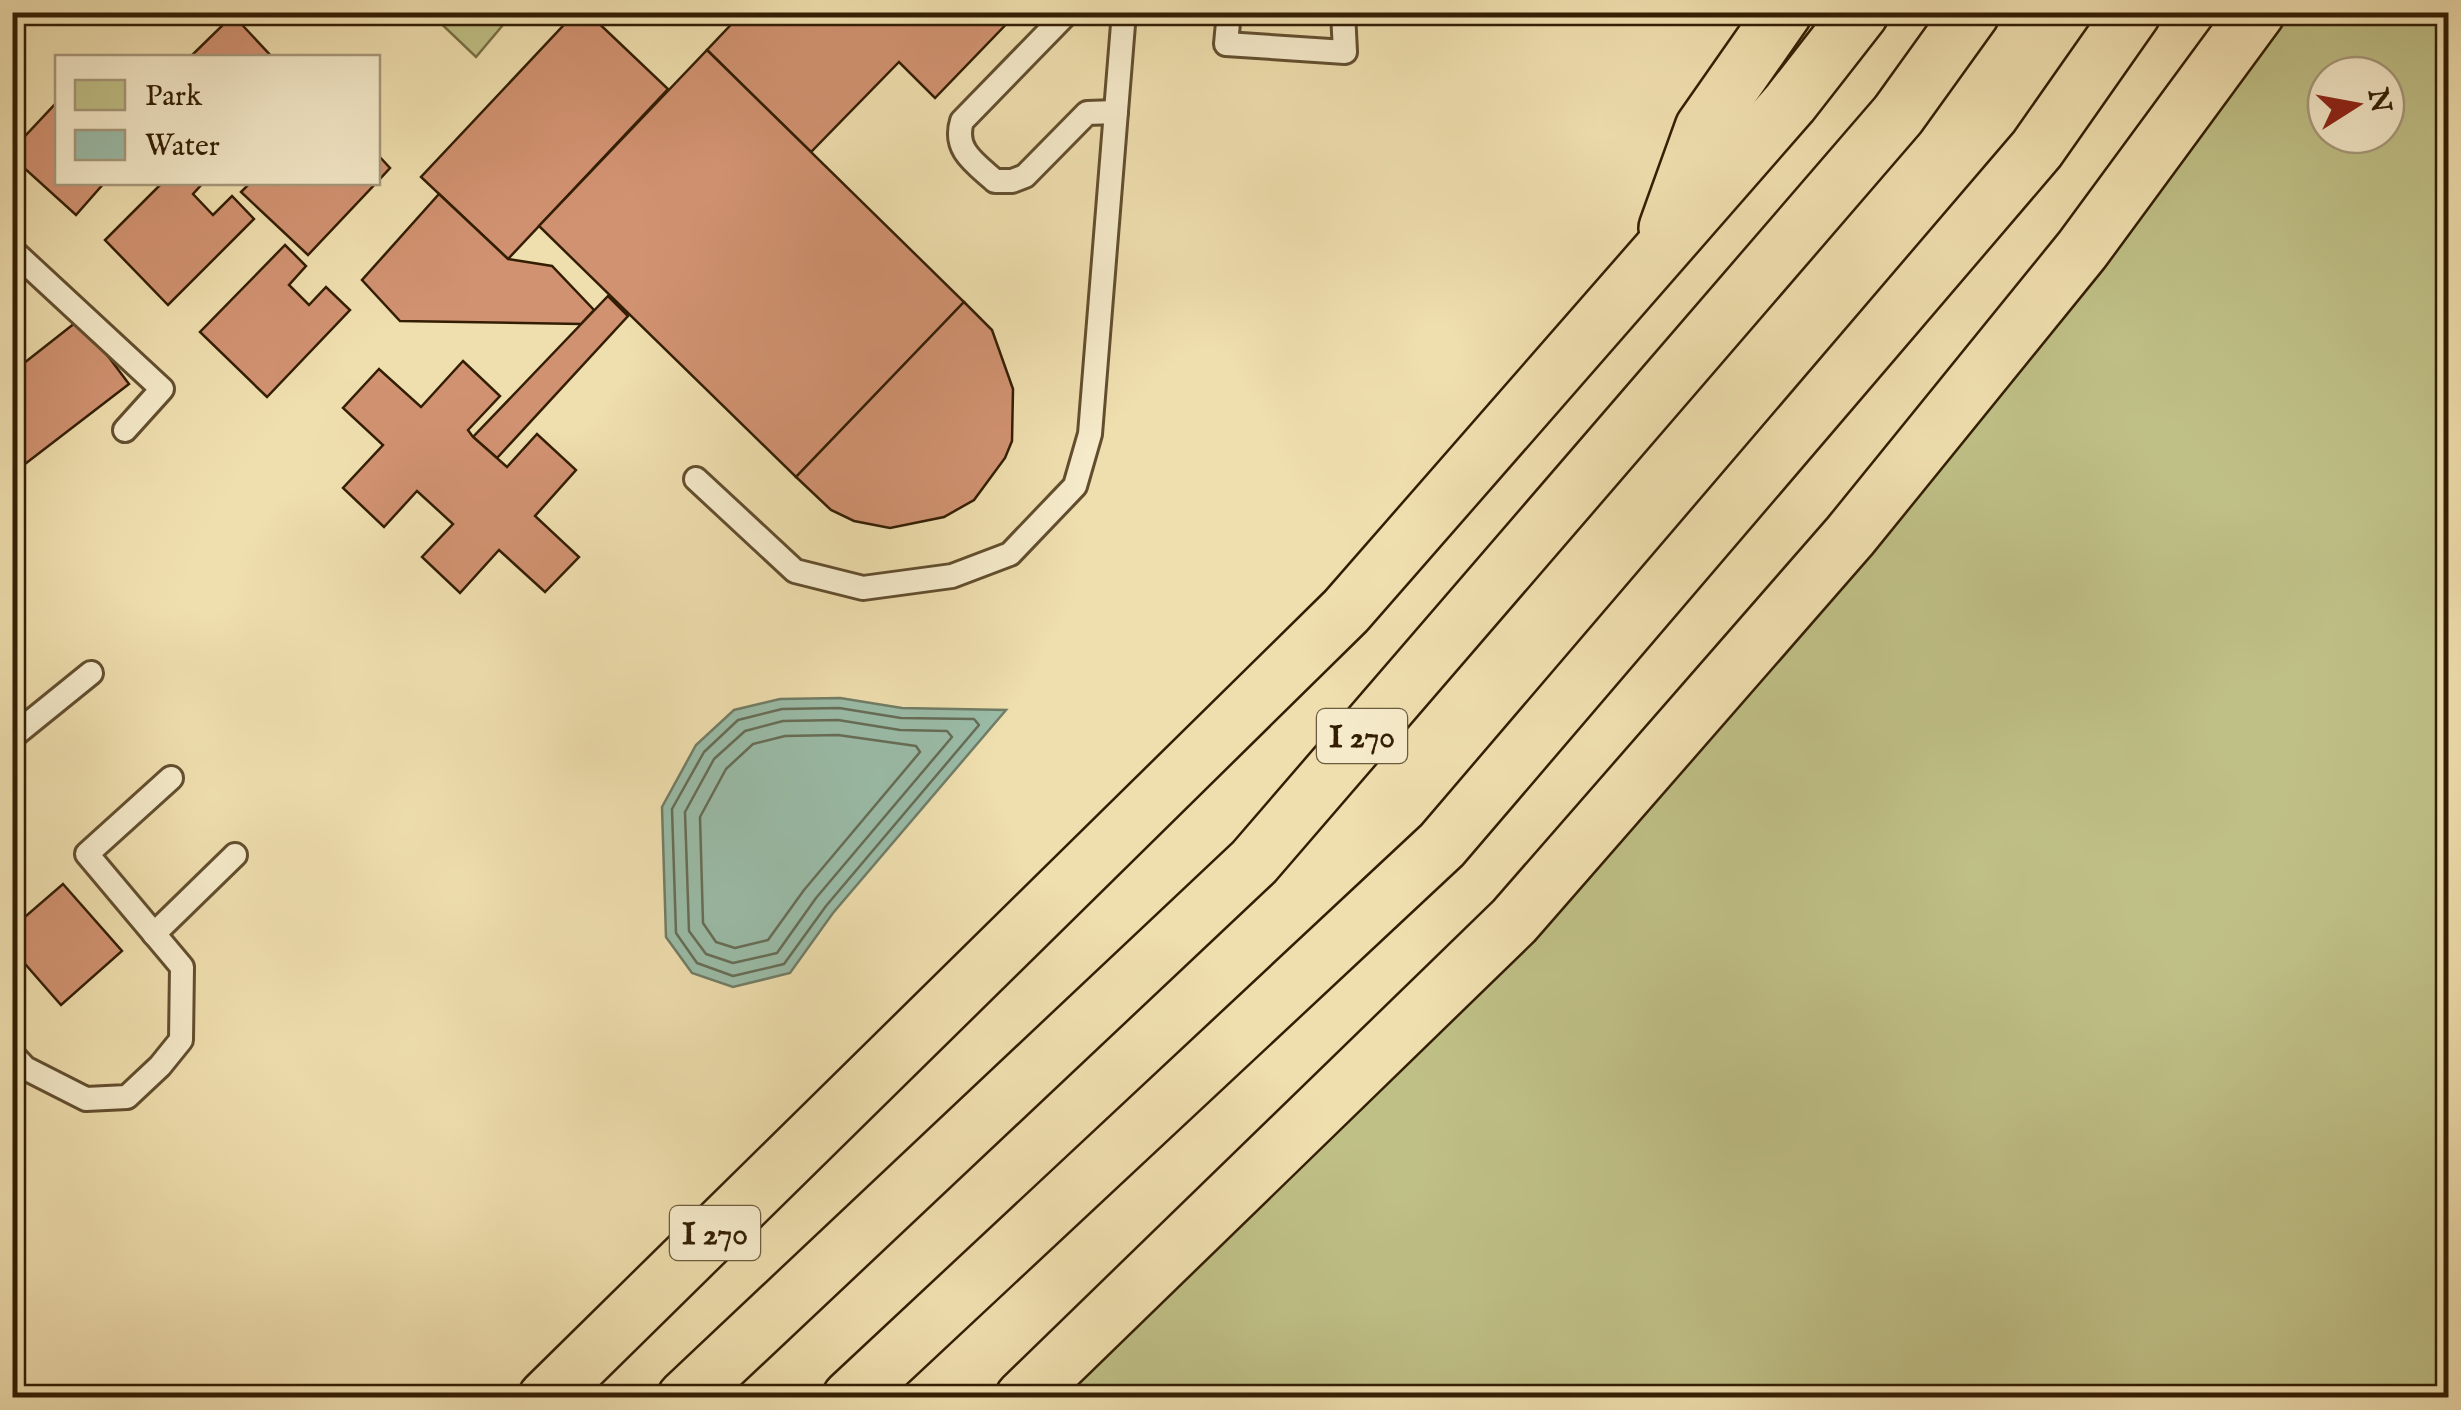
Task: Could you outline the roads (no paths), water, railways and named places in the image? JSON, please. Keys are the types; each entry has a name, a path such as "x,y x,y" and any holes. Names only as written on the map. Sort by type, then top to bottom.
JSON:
{"highway":[{"path":"1655,259 1703,128 1784,12"},
{"name":"I 270","path":"546,1398 1346,611 1790,103 1861,12"},
{"name":"I 270","path":"685,1398 1254,862 1898,114 1972,12"},
{"path":"850,1398 1442,845 2037,149 2133,12"},
{"path":"1024,1398 1514,921 1850,536 2082,250 2257,12"}],"lane":[{"path":"1068,12 962,120 958,135 962,150 995,181 1012,181 1025,176 1087,113 1116,112"},
{"path":"696,480 796,571 863,588 952,576 1010,554 1075,486 1090,434 1124,12"},
{"path":"1229,12 1226,44 1345,52 1343,12"},
{"path":"12,250 162,389 124,430"},
{"path":"13,736 91,673"},
{"path":"12,1054 25,1068 86,1099 127,1097 181,1040 182,967 87,854 171,778"},
{"path":"154,934 235,855"}],"water":[{"path":"840,698 902,708 1006,710 833,913 790,973 733,987 692,973 666,937 662,807 696,745 734,710 780,699"}]}
